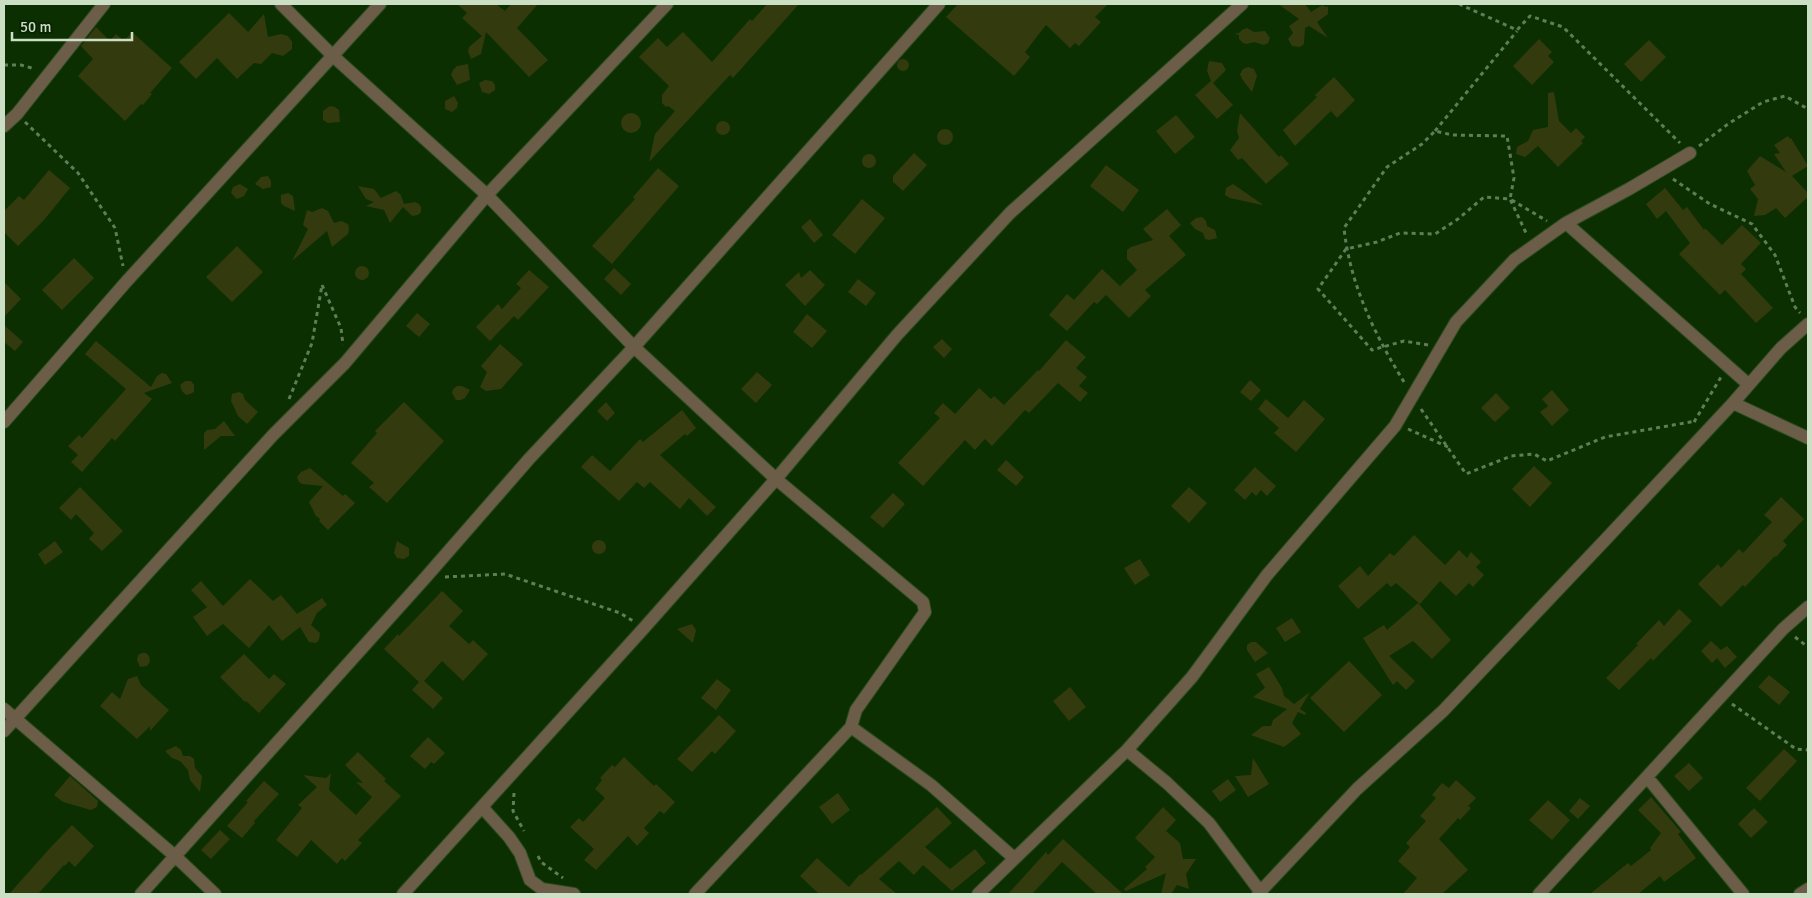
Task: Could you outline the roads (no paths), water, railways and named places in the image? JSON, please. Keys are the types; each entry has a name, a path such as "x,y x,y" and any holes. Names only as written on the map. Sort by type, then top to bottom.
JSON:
{"street":[{"path":"4,126 17,114 50,74 104,4"},
{"path":"281,4 333,56 487,195 634,347 776,479 923,602 925,612 856,710 851,727 695,894"},
{"path":"4,422 126,282 380,4"},
{"path":"4,731 267,442 345,363 487,195 667,4"},
{"path":"141,894 426,578 529,459 634,347 939,4"},
{"path":"403,894 776,479 897,335 1010,213 1242,4"},
{"path":"978,894 1127,750 1192,677 1267,575 1396,424 1456,322 1514,260 1562,225 1690,153"},
{"path":"1562,225 1748,384"},
{"path":"1127,750 1167,783 1209,823 1260,893 1357,789 1443,711 1733,403 1806,321"},
{"path":"1733,403 1808,438"},
{"path":"1539,894 1783,629 1808,607"},
{"path":"4,709 176,856 216,894"},
{"path":"851,727 931,785 1014,858"},
{"path":"1647,777 1743,894"},
{"path":"482,807 509,837 520,853 530,880 542,889 572,889"},
{"path":"1800,894 1808,889"}]}
